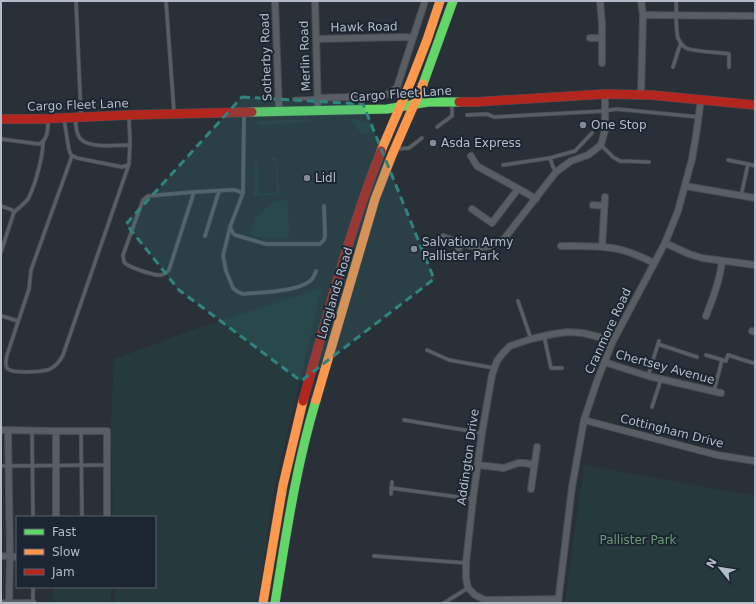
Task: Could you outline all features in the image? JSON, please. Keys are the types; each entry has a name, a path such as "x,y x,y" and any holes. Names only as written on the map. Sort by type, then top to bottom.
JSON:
{"main road":[{"name":"Longlands Road","path":"264,603 283,485 300,412 349,241 370,178 414,74 440,1"},
{"name":"Longlands Road","path":"275,603 294,488 311,415 375,199 426,76 453,1"},
{"name":"Cargo Fleet Lane","path":"1,119 387,109 428,102 497,101 605,94 640,94 755,104"}],"street":[{"name":"Sotherby Road","path":"275,1 279,111"},
{"name":"Merlin Road","path":"315,1 318,110"},
{"path":"318,98 383,96 391,93 397,86 424,1"},
{"path":"600,1 602,24 602,63"},
{"path":"640,94 643,15 641,1"},
{"path":"643,15 755,16"},
{"name":"Hawk Road","path":"316,39 413,38"},
{"path":"590,38 602,38"},
{"path":"443,237 483,248 496,244 504,239 556,172 571,162 588,155 601,145 605,130 605,94"},
{"name":"Cranmore Road","path":"558,601 572,487 584,420 596,380 612,343 665,243 678,211 692,159 701,99"},
{"path":"471,156 477,166 536,199"},
{"path":"685,186 755,198"},
{"path":"472,209 492,224 518,189"},
{"path":"602,247 604,206 606,197"},
{"path":"593,205 604,206"},
{"path":"456,255 461,243"},
{"path":"665,243 702,258 755,265"},
{"path":"561,246 619,249 654,263"},
{"path":"706,316 714,295 722,261"},
{"name":"Addington Drive","path":"468,588 466,564 473,498 482,433 494,368 497,361 507,349 515,344 560,333 583,333 600,337 612,343"},
{"name":"Chertsey Avenue","path":"604,362 648,376 721,393"},
{"name":"Cottingham Drive","path":"584,420 717,455 755,462"},
{"path":"1,430 107,430 107,516"},
{"path":"8,430 10,556 9,603"},
{"path":"56,431 56,516"},
{"path":"531,489 537,447"},
{"path":"478,465 504,468 525,463 534,465"},
{"path":"1,556 16,556"},
{"path":"468,588 475,595 485,600 558,601"},
{"path":"1,602 33,603"}],"lane":[{"path":"76,1 78,136 82,140 93,145 130,145"},
{"path":"166,1 174,114"},
{"path":"676,1 676,29 678,39 681,44 691,49 730,54 729,67"},
{"path":"674,67 681,44"},
{"path":"294,99 318,98"},
{"path":"437,127 452,116 451,102"},
{"path":"466,114 487,114 494,117 605,111 616,109 699,117"},
{"path":"244,112 243,193 230,227 223,256 228,278 233,288 243,294 291,289 312,281 316,271"},
{"path":"64,118 69,150 72,156 32,270 29,289 6,355 7,367 11,371 16,372 49,369 60,361 63,355 129,164 129,115"},
{"path":"1,252 14,212 28,199 33,188 41,163 43,142 48,130 48,118"},
{"path":"503,165 550,158 575,151 592,133"},
{"path":"395,149 409,148 422,138"},
{"path":"1,139 39,144 43,142"},
{"path":"601,145 613,157 620,161 649,162"},
{"path":"72,156 122,167 129,164"},
{"path":"550,158 556,172"},
{"path":"728,160 755,166"},
{"path":"741,196 748,164"},
{"path":"194,192 169,270 165,274 157,275 127,265 124,262 123,256 142,200 148,196 194,192 236,190 243,193"},
{"path":"205,236 219,191"},
{"path":"1,206 14,212"},
{"path":"230,227 235,235 266,244 320,244 324,240 325,236 324,206"},
{"path":"518,301 531,339"},
{"path":"2,316 18,321"},
{"path":"544,336 551,368 562,368"},
{"path":"648,376 659,343 697,357"},
{"path":"427,350 449,360 494,368"},
{"path":"706,355 726,361 728,355 753,363"},
{"path":"714,391 722,360"},
{"path":"652,407 661,379"},
{"path":"404,420 482,433"},
{"path":"32,431 33,516"},
{"path":"81,431 82,516"},
{"path":"1,466 107,465"},
{"path":"391,494 392,482"},
{"path":"391,488 473,498"},
{"path":"374,556 466,564"},
{"path":"33,588 33,603"},
{"path":"444,603 468,588"}],"highlighted area":[{"path":"242,97 363,104 434,279 301,381 179,290 126,224"}],"green space":[{"path":"311,119 311,122 256,125 260,121"},
{"path":"351,119 376,123 372,131 362,135"},
{"path":"272,158 277,158 279,195 253,196 255,188 254,165 255,162 258,161 259,194 277,192 276,160 271,160"},
{"path":"288,200 289,238 266,239 250,235 256,217 271,203 275,201"},
{"path":"322,288 275,485 257,603 115,603 115,588 156,588 156,516 113,516 111,423 114,359 193,330"},
{"name":"Pallister Park","path":"584,465 755,496 755,603 565,603"},
{"path":"54,588 111,588 111,603 54,603"}],"traffic: fast":[{"path":"423,84 453,1"},
{"path":"252,112 387,109 428,102 459,102"},
{"path":"275,603 297,475 316,400"}],"traffic: slow":[{"path":"381,151 411,81 440,1"},
{"path":"316,400 375,199 392,155 423,84"},
{"path":"263,603 283,485 303,401"}],"traffic: jam":[{"path":"459,102 605,94 651,95 755,105"},
{"path":"1,119 252,112"},
{"path":"303,401 349,244 369,182 381,151"}],"place":[{"name":"One Stop","path":"583,125"},
{"name":"Asda Express","path":"433,143"},
{"name":"Lidl","path":"307,178"},
{"name":"Salvation Army Pallister Park","path":"414,249"}]}
